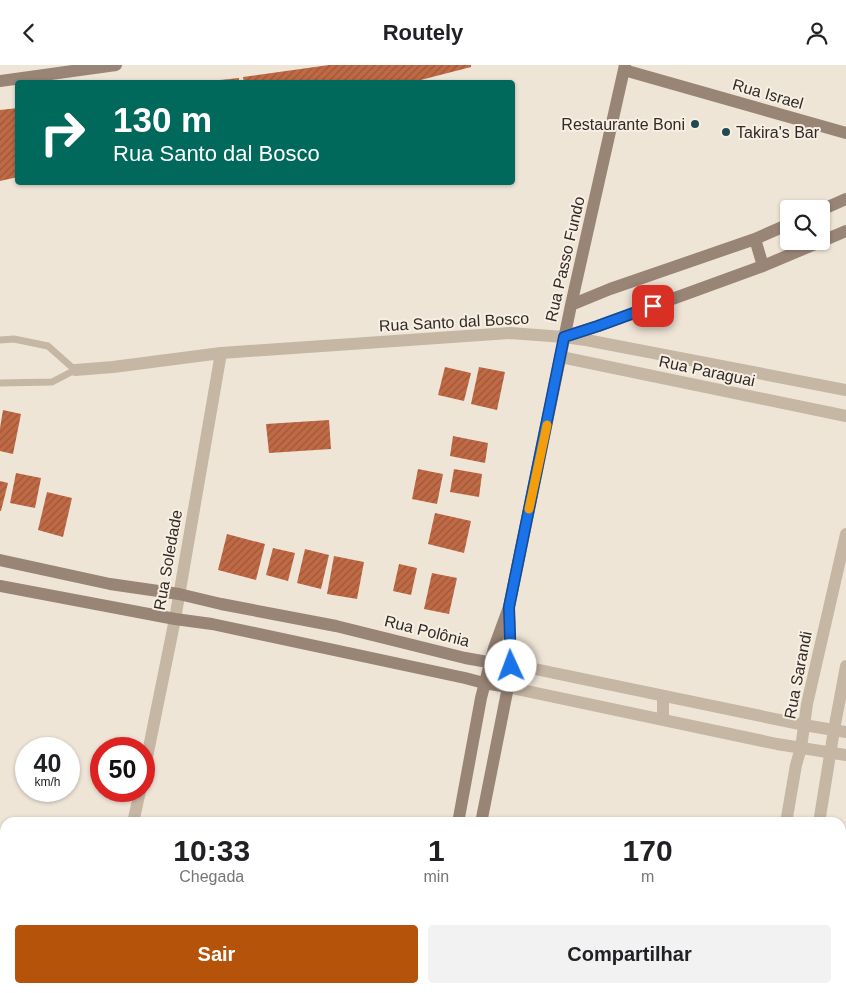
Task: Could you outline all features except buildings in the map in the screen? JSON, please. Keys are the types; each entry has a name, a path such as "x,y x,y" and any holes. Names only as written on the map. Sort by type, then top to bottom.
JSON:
{"main road":[{"path":"0,81 116,65"},
{"name":"Rua Israel","path":"624,67 846,133"},
{"name":"Rua Passo Fundo","path":"459,817 484,683 509,607 564,337 624,67"},
{"path":"830,206 846,199"},
{"path":"571,305 610,289 755,239 780,228"},
{"name":"Rua Santo dal Bosco","path":"564,337 763,266 846,231"},
{"path":"755,239 763,266"},
{"name":"Rua Polônia","path":"1,563 110,584 179,594 336,626 490,663 511,666"},
{"path":"0,586 175,619 212,624 508,687"},
{"name":"Rua Passo Fundo","path":"481,817 511,666 509,607"}],"street":[{"name":"Rua Santo dal Bosco","path":"75,370 221,353 510,333 564,337"},
{"name":"Rua Paraguai","path":"564,337 846,390"},
{"name":"Rua Soledade","path":"151,737 175,619 221,353"},
{"name":"Rua Paraguai","path":"561,357 846,416"},
{"path":"693,385 697,361"},
{"name":"Rua Sarandi","path":"787,817 796,765 801,748 809,695 840,583 846,534"},
{"name":"Rua Polônia","path":"511,666 530,668 840,731"},
{"path":"820,817 830,753 840,731 846,666"},
{"path":"508,687 801,748 846,755"},
{"path":"663,696 663,720"},
{"path":"134,817 138,802"}],"lane":[{"path":"0,340 14,339 48,346 75,370 52,382 0,383"}],"slow traffic":[{"path":"529,509 547,425"}],"place":[{"name":"Restaurante Boni","path":"695,124"},
{"name":"Takira's Bar","path":"726,132"}],"route":[{"path":"511,666 509,607 564,337 653,306"}]}
